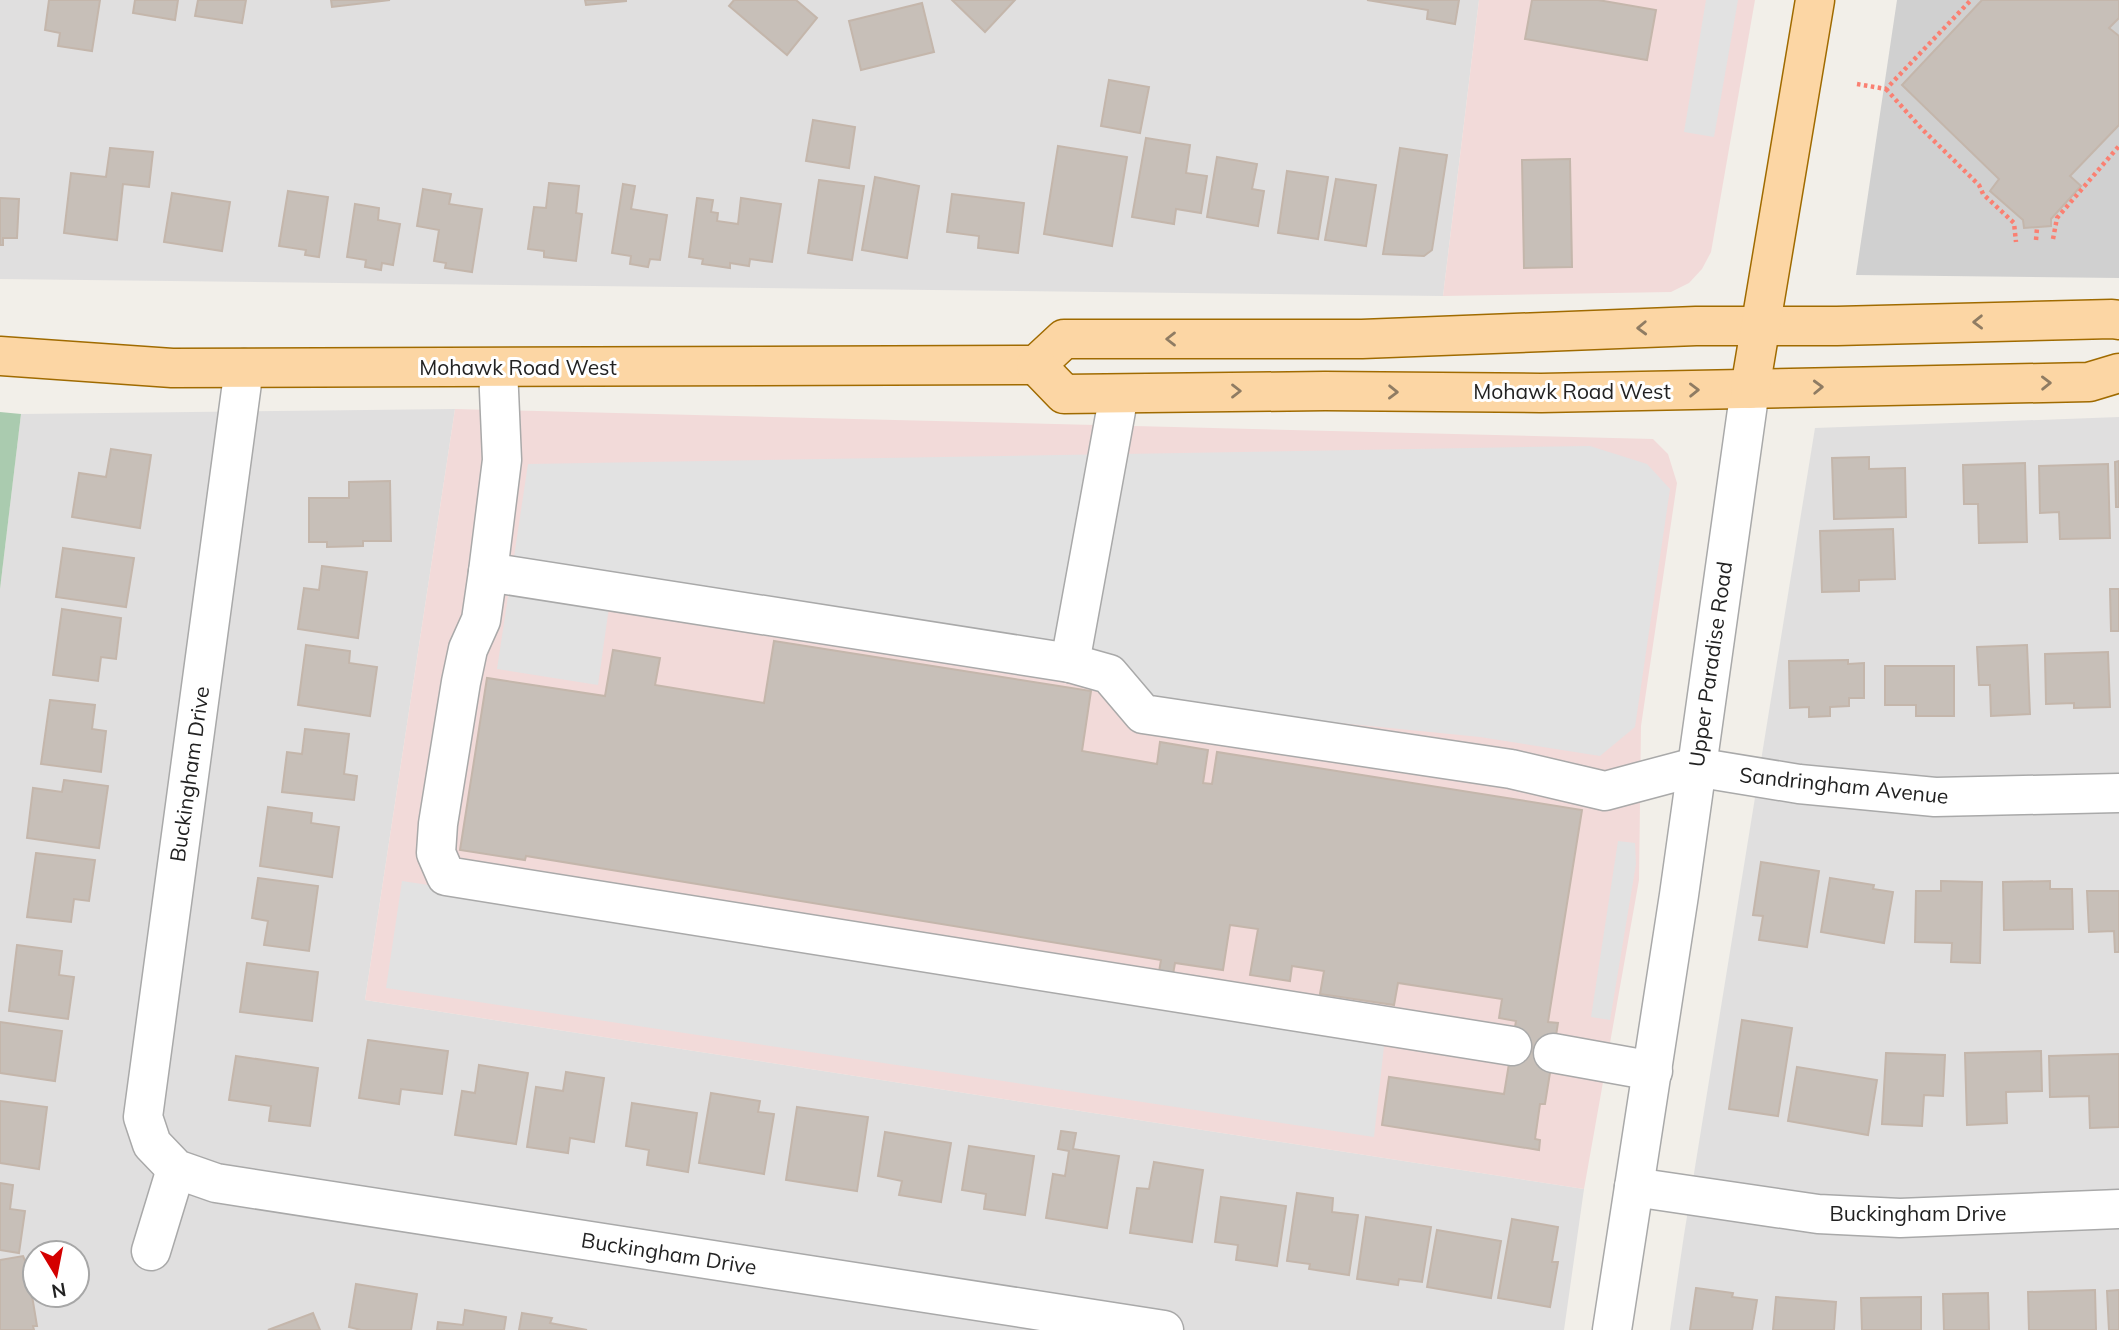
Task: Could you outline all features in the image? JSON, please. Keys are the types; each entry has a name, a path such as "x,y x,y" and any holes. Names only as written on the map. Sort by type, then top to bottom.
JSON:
{"main road":[{"name":"Upper Paradise Road","path":"1750,389 1815,0"},
{"path":"1036,365 1064,339 1362,339 1759,326 2119,320"},
{"path":"1119,394 1132,380 1183,366 1362,339"},
{"name":"Mohawk Road West","path":"0,356 172,368 1036,365 1064,394 1312,391 1541,393 1750,389 2089,382 2119,373"}],"street":[{"name":"Buckingham Drive","path":"244,368 143,1117 152,1144 176,1169 216,1183 1164,1330"},
{"path":"498,368 502,460 481,620 467,649 438,824 436,853 446,876 1512,1046"},
{"name":"Upper Paradise Road","path":"1612,1330 1653,1071 1750,389"},
{"path":"1070,663 1119,394"},
{"path":"488,572 1070,663 1109,674 1143,714 1511,769 1605,791 1695,767"},
{"name":"Sandringham Avenue","path":"1695,767 1799,784 1935,797 2119,793"},
{"path":"1553,1053 1653,1071"},
{"path":"151,1251 176,1169"},
{"name":"Buckingham Drive","path":"1634,1188 1818,1214 1900,1218 2119,1209"}],"path":[{"path":"1886,89 1971,0"},
{"path":"1857,84 1886,89 1979,185 1983,194 2014,223 2016,242"},
{"path":"2053,239 2057,218 2119,146"},
{"path":"2036,240 2037,228"}],"shaded area":[{"path":"0,0 1479,0 1443,296 0,279"},
{"path":"1479,0 1755,0 1711,252 1702,269 1689,283 1671,292 1443,296"},
{"path":"1706,0 1738,0 1714,137 1684,132"},
{"path":"1897,0 2119,0 2119,278 1856,275"},
{"path":"455,409 365,1000 1584,1189 1564,1330 0,1330 0,589 21,414"},
{"path":"455,409 1653,439 1668,454 1677,483 1641,726 1639,880 1584,1189 365,1000"},
{"path":"2119,417 2119,1330 1670,1330 1815,428"},
{"path":"1590,446 1647,464 1670,489 1635,727 1600,756 1480,737 1150,704 1098,679 611,593 598,685 497,669 528,464"},
{"path":"1618,841 1635,843 1636,864 1610,1020 1591,1017"},
{"path":"402,881 1386,1028 1374,1137 386,988"}],"green space":[{"path":"0,412 21,414 0,589"}],"building":[{"path":"49,0 100,0 92,51 58,46 60,33 45,30"},
{"path":"135,0 178,0 175,20 133,13"},
{"path":"198,0 246,0 242,23 195,16"},
{"path":"331,0 390,0 332,7"},
{"path":"585,0 626,0 626,1 586,5"},
{"path":"734,0 796,0 817,18 787,55 729,6"},
{"path":"952,0 1015,0 985,32"},
{"path":"1367,0 1459,0 1455,24 1427,19 1428,10"},
{"path":"1532,0 1598,0 1656,10 1647,60 1525,39"},
{"path":"1982,0 2119,0 2119,18 2109,28 2119,36 2119,125 2070,176 2081,186 2051,219 2051,226 2024,228 2023,220 1990,191 1999,179 1902,85"},
{"path":"922,3 934,52 861,70 849,21"},
{"path":"1109,80 1149,87 1140,133 1101,126"},
{"path":"813,120 855,127 849,168 806,161"},
{"path":"1146,138 1190,145 1186,173 1207,176 1201,213 1176,209 1174,224 1132,217"},
{"path":"1058,146 1127,157 1112,246 1044,234"},
{"path":"110,148 153,152 149,187 123,184 117,240 64,233 71,173 106,177"},
{"path":"1400,148 1447,155 1432,250 1424,256 1383,254"},
{"path":"1217,157 1257,164 1252,189 1264,191 1258,226 1207,217"},
{"path":"1570,159 1572,267 1524,268 1522,160"},
{"path":"1287,171 1328,177 1318,239 1278,233"},
{"path":"875,177 919,186 907,258 862,250"},
{"path":"1336,179 1376,185 1366,246 1325,240"},
{"path":"819,180 864,186 852,260 808,253"},
{"path":"549,183 579,186 576,213 582,214 576,261 544,257 544,251 528,249 534,207 546,208"},
{"path":"623,184 635,186 631,209 667,215 660,260 650,259 648,267 630,264 631,256 612,253"},
{"path":"423,189 451,194 449,204 482,209 472,272 445,268 446,263 434,261 439,230 417,226"},
{"path":"288,191 328,197 319,257 305,255 306,250 279,246"},
{"path":"172,193 230,202 222,251 164,242"},
{"path":"952,194 1024,203 1018,253 978,248 979,236 947,232"},
{"path":"0,198 19,199 17,238 3,238 3,245 0,245"},
{"path":"697,198 713,200 711,212 718,213 717,221 738,224 741,198 781,204 772,262 750,259 749,266 730,263 730,268 702,264 703,259 689,257"},
{"path":"355,204 379,208 378,220 400,224 393,265 382,263 381,270 365,267 366,260 347,257"},
{"path":"111,449 151,455 140,528 72,517 79,473 106,477"},
{"path":"1869,457 1869,469 1905,468 1906,517 1834,519 1832,458"},
{"path":"2119,461 2119,507 2116,507 2115,462"},
{"path":"2025,463 2027,542 1979,543 1978,504 1964,504 1963,465"},
{"path":"2108,464 2110,538 2060,539 2059,512 2040,513 2039,466"},
{"path":"390,481 391,541 363,541 363,546 327,547 327,542 309,542 309,498 349,498 349,482"},
{"path":"1893,529 1895,579 1859,580 1859,591 1822,592 1820,531"},
{"path":"63,548 134,558 126,607 56,597"},
{"path":"322,566 367,572 358,638 298,629 304,588 319,590"},
{"path":"2110,589 2119,589 2119,631 2111,631"},
{"path":"62,609 121,618 116,659 101,657 98,681 53,675"},
{"path":"774,641 1091,691 1082,751 1157,764 1160,742 1208,750 1203,783 1212,784 1217,752 1582,810 1548,1022 1558,1023 1545,1104 1540,1104 1535,1139 1540,1140 1539,1150 1382,1125 1389,1077 1504,1094 1516,1021 1499,1018 1502,999 1398,983 1394,1005 1320,994 1324,971 1292,966 1290,981 1250,975 1258,929 1230,925 1223,970 1175,963 1172,980 1158,978 1161,960 526,856 525,860 460,850 487,678 605,696 613,650 660,658 655,685 764,703"},
{"path":"306,645 350,651 349,663 377,667 370,716 298,705"},
{"path":"2027,645 2030,714 1991,716 1990,685 1979,685 1977,647"},
{"path":"2108,652 2110,707 2074,708 2074,703 2046,704 2045,654"},
{"path":"1848,660 1848,664 1864,663 1864,698 1849,698 1849,706 1830,707 1830,716 1809,717 1809,707 1790,708 1789,661"},
{"path":"1885,666 1954,666 1954,716 1916,716 1916,705 1885,705"},
{"path":"50,700 95,705 92,729 106,731 101,772 41,764"},
{"path":"305,729 349,734 344,774 357,776 354,800 282,792 287,752 302,754"},
{"path":"64,780 108,786 99,848 27,838 33,788 62,792"},
{"path":"268,807 312,813 311,823 339,827 332,877 260,866"},
{"path":"36,853 95,860 89,901 74,899 71,922 27,917"},
{"path":"1761,862 1819,871 1807,947 1759,940 1763,916 1753,915"},
{"path":"258,878 318,886 309,951 264,945 268,921 252,918"},
{"path":"1830,878 1874,885 1873,889 1893,892 1884,943 1821,932"},
{"path":"1941,881 1982,882 1980,963 1951,962 1952,943 1915,942 1916,891 1941,891"},
{"path":"2050,881 2050,889 2072,889 2073,929 2004,930 2003,882"},
{"path":"2087,891 2119,891 2119,952 2115,952 2114,931 2089,932"},
{"path":"17,945 62,951 59,975 74,977 68,1019 9,1011"},
{"path":"247,963 318,972 312,1021 240,1012"},
{"path":"1742,1020 1792,1028 1778,1116 1729,1109"},
{"path":"0,1022 62,1031 55,1081 0,1073"},
{"path":"368,1040 448,1051 442,1094 401,1089 399,1104 359,1098"},
{"path":"2041,1051 2042,1091 2006,1092 2007,1123 1967,1125 1965,1053"},
{"path":"1886,1053 1945,1055 1943,1096 1924,1095 1922,1126 1882,1124"},
{"path":"2119,1054 2119,1127 2090,1128 2089,1096 2050,1097 2049,1056"},
{"path":"236,1056 318,1068 310,1126 269,1121 271,1106 229,1100"},
{"path":"479,1065 528,1073 516,1144 455,1135 462,1091 475,1093"},
{"path":"1797,1067 1877,1080 1868,1135 1788,1121"},
{"path":"566,1072 604,1078 594,1142 570,1138 568,1153 527,1147 536,1087 563,1091"},
{"path":"711,1093 760,1101 758,1112 774,1114 764,1174 699,1163"},
{"path":"0,1101 47,1107 39,1169 0,1163"},
{"path":"632,1103 697,1113 688,1172 647,1165 649,1150 626,1146"},
{"path":"797,1107 868,1117 857,1191 786,1180"},
{"path":"1061,1131 1076,1133 1073,1149 1119,1156 1107,1228 1046,1218 1053,1174 1065,1176 1069,1151 1058,1149"},
{"path":"885,1132 951,1143 941,1202 899,1195 902,1181 878,1176"},
{"path":"969,1146 1034,1156 1025,1215 984,1209 986,1194 962,1190"},
{"path":"1154,1162 1203,1170 1192,1242 1130,1233 1137,1188 1149,1189"},
{"path":"0,1183 13,1185 10,1209 25,1211 19,1253 0,1250"},
{"path":"1297,1193 1333,1198 1332,1212 1358,1215 1349,1275 1309,1269 1310,1264 1287,1261"},
{"path":"1221,1197 1286,1206 1277,1266 1236,1260 1238,1245 1215,1242"},
{"path":"1366,1217 1431,1227 1422,1282 1399,1279 1398,1285 1357,1279"},
{"path":"1512,1219 1558,1227 1552,1262 1558,1262 1550,1307 1498,1298"},
{"path":"1437,1230 1501,1241 1491,1298 1427,1287"},
{"path":"21,1256 21,1309 34,1309 37,1326 33,1326 34,1330 0,1330 0,1260"},
{"path":"356,1284 417,1294 411,1330 361,1330 349,1327"},
{"path":"1696,1288 1733,1293 1732,1297 1757,1300 1752,1330 1690,1330"},
{"path":"2095,1290 2096,1330 2029,1330 2028,1292"},
{"path":"2119,1290 2119,1330 2109,1330 2107,1291"},
{"path":"1988,1293 1989,1330 1944,1330 1943,1294"},
{"path":"1776,1297 1836,1302 1834,1330 1773,1330"},
{"path":"1921,1297 1921,1330 1862,1330 1861,1298"},
{"path":"465,1310 506,1317 504,1330 437,1330 438,1322 463,1325"},
{"path":"313,1313 320,1330 268,1330"},
{"path":"522,1313 552,1318 550,1323 587,1330 519,1330"}]}
